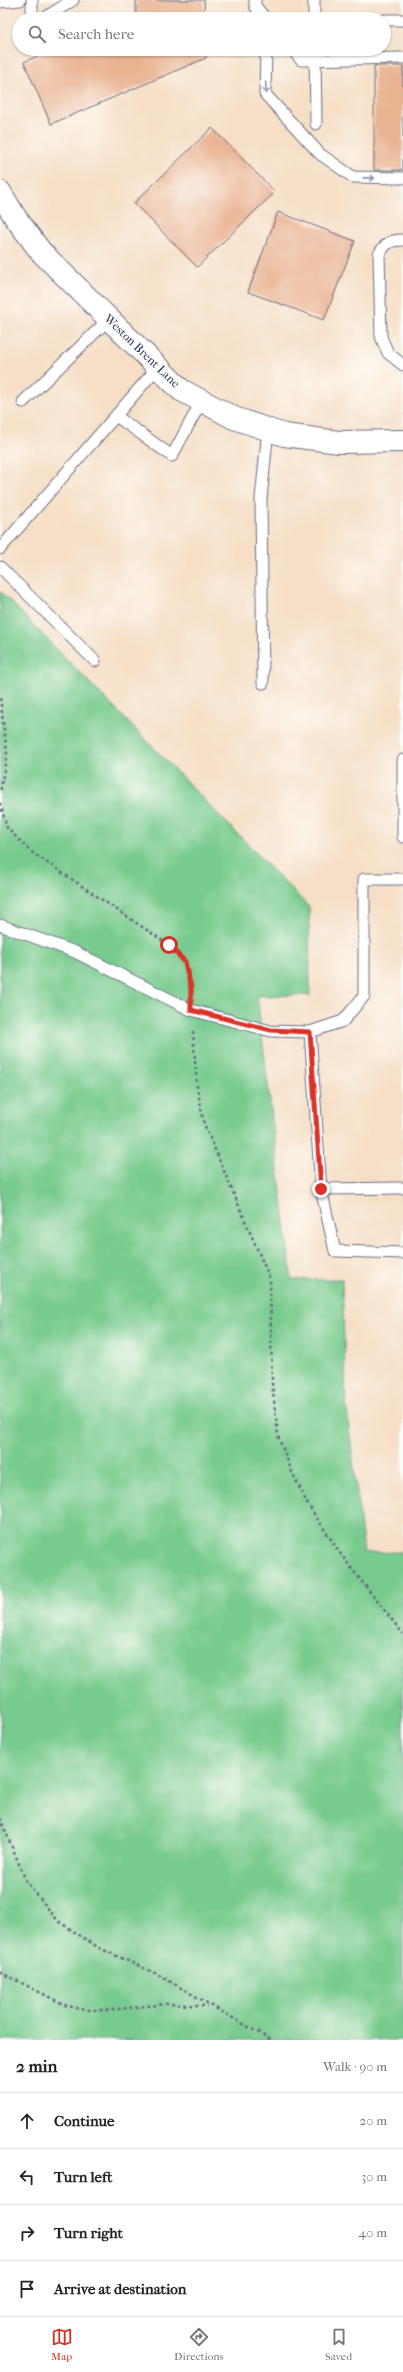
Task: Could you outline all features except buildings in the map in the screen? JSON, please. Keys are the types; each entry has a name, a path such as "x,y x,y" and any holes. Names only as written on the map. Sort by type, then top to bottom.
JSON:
{"street":[{"name":"Weston Brent Lane","path":"2,202 41,252 181,390 234,418 284,435 340,442 403,441"}],"lane":[{"path":"0,2 20,0"},
{"path":"32,0 32,12"},
{"path":"54,12 73,0"},
{"path":"255,0 255,6 260,12"},
{"path":"314,0 314,12"},
{"path":"391,20 403,20"},
{"path":"266,56 265,94 320,154 353,177 403,178"},
{"path":"297,56 300,60 310,56"},
{"path":"315,56 316,124"},
{"path":"359,56 403,58"},
{"path":"403,240 391,240 384,245 379,254 381,337 388,353 403,365"},
{"path":"23,402 109,319"},
{"path":"0,550 158,367"},
{"path":"116,416 172,456 202,400"},
{"path":"263,683 261,499 268,429"},
{"path":"0,567 95,661"},
{"path":"403,760 403,837"},
{"path":"0,925 75,952 191,1010 271,1030 310,1032 343,1021 364,996 364,880 403,879"},
{"path":"310,1032 321,1189 335,1251 403,1253"},
{"path":"321,1189 403,1188"}],"path":[{"path":"0,698 7,753 0,793"},
{"path":"0,803 7,828 30,851 169,945 185,962 191,988 191,1010 197,1086 204,1124 270,1279 272,1383 278,1436 292,1472 307,1503 342,1556 403,1634"},
{"path":"0,1818 26,1881 58,1921 99,1948 157,1974 209,2006 271,2040"},
{"path":"0,1972 64,2005 85,2010 109,2010 167,2004 209,2006"}],"green space":[{"path":"0,591 309,907 310,995 257,996 292,1280 342,1279 346,1402 364,1553 403,1552 403,2040 0,2040"}],"route":[{"path":"169,945 185,962 191,988 191,1010 271,1030 310,1032 321,1189"}]}
